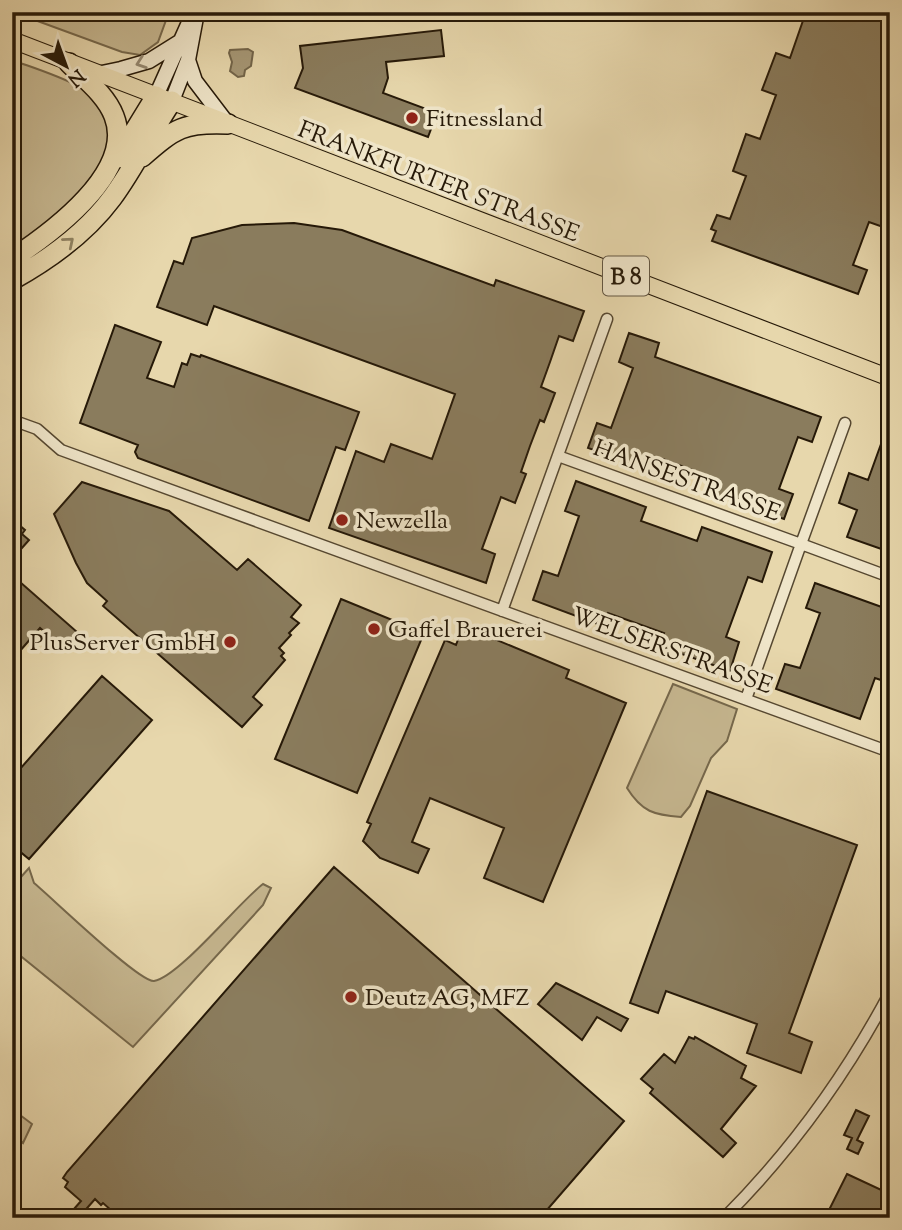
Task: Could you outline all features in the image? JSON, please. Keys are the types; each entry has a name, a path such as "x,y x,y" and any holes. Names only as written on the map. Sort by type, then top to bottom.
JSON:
{"highway":[{"path":"69,63 99,92 114,116 118,135 116,152 110,166"},
{"path":"12,259 60,224 87,196 164,99"},
{"path":"12,280 52,256 72,240 111,199 131,168 164,99"},
{"path":"131,168 155,146 187,125 228,124"}],"main road":[{"name":"FRANKFURTER STRASSE","path":"12,40 890,377"}],"street":[{"path":"164,99 181,41 196,12"},
{"path":"164,99 188,60 196,12"},
{"path":"97,74 149,61 181,41"},
{"path":"188,60 195,81 228,124"},
{"name":"HANSESTRASSE","path":"502,611 607,319"},
{"name":"WELSERSTRASSE","path":"12,420 37,429 61,450 890,752"},
{"name":"HANSESTRASSE","path":"746,699 845,424"},
{"name":"HANSESTRASSE","path":"558,456 890,577"},
{"path":"724,1218 822,1103 890,992"}],"shaded area":[{"path":"13,12 169,12 158,42 140,55 122,52"},
{"path":"248,49 253,52 251,66 245,70 244,76 238,77 230,71 230,50"},
{"path":"12,60 62,78 88,92 104,111 108,122 109,147 99,169 78,195 12,249"},
{"path":"673,684 737,709 727,741 711,758 690,806 681,817 650,811 638,802 627,788"},
{"path":"29,868 34,883 114,955 154,981 178,967 263,884 271,888 263,905 133,1047 12,949 12,887"},
{"path":"12,1109 32,1124 23,1143 12,1133"}],"building":[{"path":"806,12 890,12 890,165 883,184 890,186 890,208 883,227 869,222 853,265 867,270 858,294 712,241 716,231 711,229 717,215 730,219 746,176 733,171 746,134 760,139 776,95 762,90 776,53 790,58"},
{"path":"441,30 444,56 386,62 388,78 383,93 437,113 428,137 295,88 303,68 300,46"},
{"path":"294,223 342,230 494,286 496,280 584,311 573,341 559,336 541,387 555,393 544,422 540,420 530,446 521,472 526,474 515,503 501,497 482,549 495,554 486,583 329,528 356,451 384,462 391,444 432,459 455,394 214,306 207,325 157,307 174,261 183,264 192,238 242,225"},
{"path":"115,325 161,342 147,378 174,387 182,363 187,365 191,354 201,355 359,412 345,450 336,447 309,521 138,458 135,452 138,445 80,423"},
{"path":"629,333 659,343 655,357 821,417 812,442 798,437 779,489 793,494 784,519 714,494 719,480 663,459 658,473 588,448 597,423 611,428 633,368 619,362"},
{"path":"881,444 890,448 890,552 847,537 857,510 839,503 849,473 868,480"},
{"path":"576,481 646,507 641,521 697,541 702,527 772,552 762,582 748,577 726,637 739,642 730,671 659,646 664,633 608,613 603,626 533,600 543,571 558,576 579,516 565,511"},
{"path":"82,482 169,511 237,570 248,559 301,605 291,617 299,623 279,648 284,653 281,656 285,660 253,697 262,705 242,727 103,606 107,601 87,583 54,514"},
{"path":"12,524 15,527 18,524 25,530 22,534 29,540 21,549 14,543 12,545"},
{"path":"12,575 77,632 63,648 40,628 12,660"},
{"path":"815,583 890,610 890,683 875,678 860,719 776,689 785,664 800,668 820,613 806,608"},
{"path":"341,599 424,633 357,793 275,759"},
{"path":"463,626 569,670 566,678 626,703 543,902 484,878 504,828 430,798 412,842 429,849 418,873 380,858 363,841 371,824 367,822 445,640 456,645"},
{"path":"102,676 152,720 29,859 12,845 12,778"},
{"path":"707,791 857,845 789,1033 812,1042 801,1073 747,1053 757,1024 666,991 658,1013 630,1003"},
{"name":"Deutz AG, MFZ","path":"334,867 624,1121 540,1218 120,1218 95,1199 81,1215 74,1209 81,1201 65,1187 68,1182 63,1178 67,1172"},
{"path":"556,983 628,1019 621,1031 597,1017 582,1040 538,1004"},
{"path":"689,1037 695,1037 746,1066 741,1078 756,1086 721,1129 736,1143 723,1157 650,1093 653,1089 641,1079 664,1054 675,1063"},
{"path":"856,1110 869,1116 857,1140 863,1143 858,1154 847,1149 852,1138 844,1135"},
{"path":"847,1174 890,1194 881,1218 840,1218 828,1212"}],"place":[{"name":"Fitnessland","path":"412,118"},
{"name":"Newzella","path":"342,520"},
{"name":"Gaffel Brauerei","path":"374,629"},
{"name":"PlusServer GmbH","path":"230,642"},
{"name":"Deutz AG, MFZ","path":"351,997"}]}
